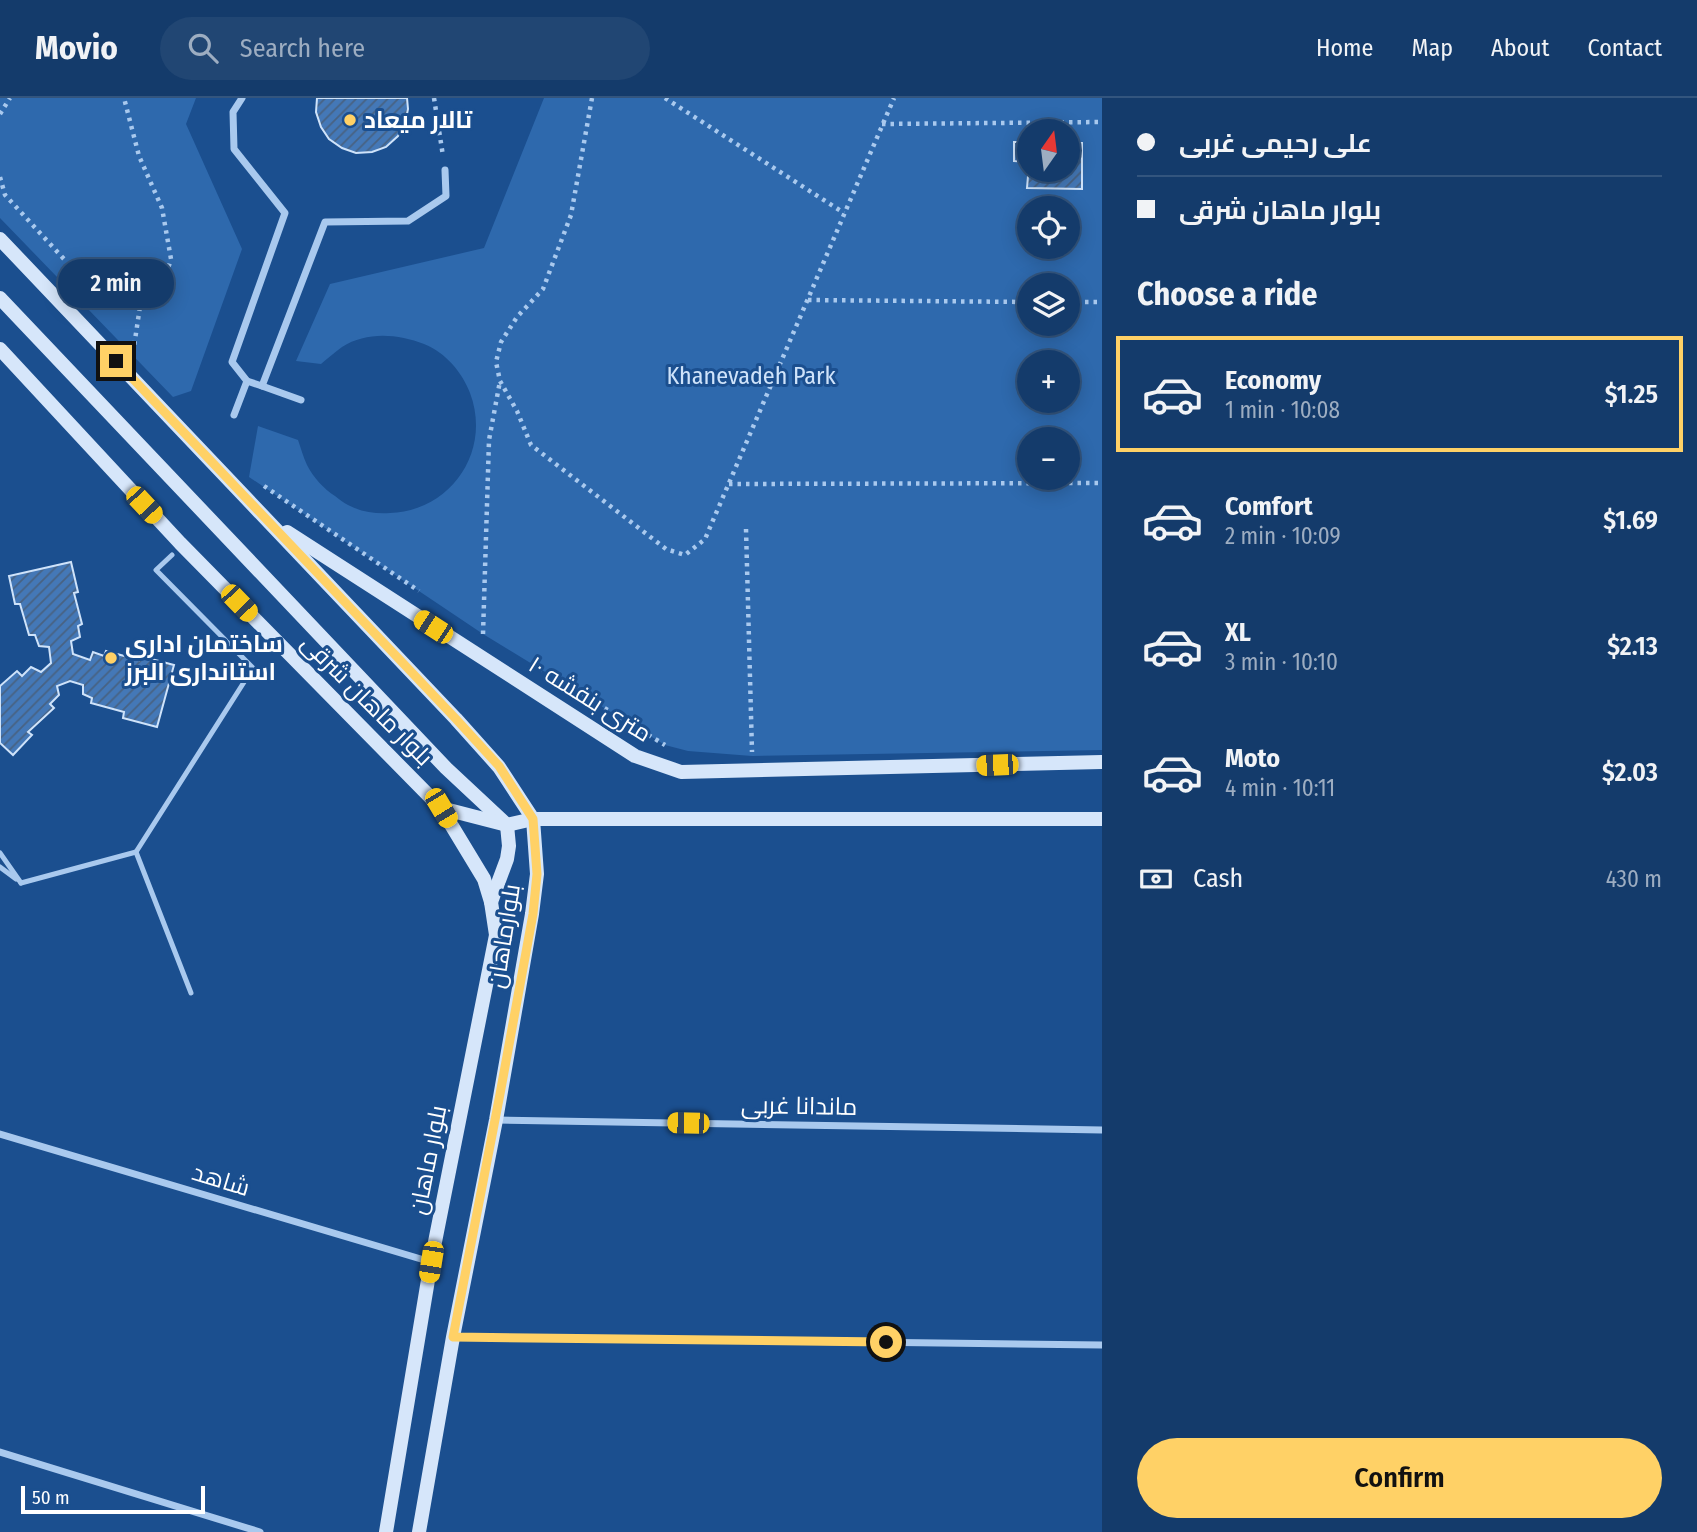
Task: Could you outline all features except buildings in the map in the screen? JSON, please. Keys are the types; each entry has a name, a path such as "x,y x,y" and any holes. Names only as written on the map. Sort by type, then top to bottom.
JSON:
{"main road":[{"name":"بلوارماهان","path":"0,239 499,766 533,819 537,874 533,914 419,1532"},
{"path":"0,298 446,768 507,825 507,859 491,902"},
{"name":"بلوار ماهان شرقی","path":"0,349 180,543 441,808"},
{"name":"۱۰ متری بنفشه","path":"266,518 635,757 681,772 1102,762"},
{"path":"441,808 507,825 533,819 1102,819"},
{"name":"بلوار ماهان","path":"386,1532 431,1262 496,935 484,879 441,808"}],"street":[{"path":"242,98 233,111 234,149 285,213 232,362 247,381 301,400"},
{"path":"262,386 325,222 408,222 446,196 445,170"},
{"path":"234,415 247,381"},
{"name":"ماندانا غربی","path":"495,1120 1102,1130"},
{"name":"شاهد","path":"0,1134 431,1262"},
{"path":"453,1337 1102,1345"},
{"path":"0,1452 260,1532"}],"lane":[{"path":"21,883 135,852 253,668 156,570 172,555"},
{"path":"135,852 191,993"},
{"path":"0,853 21,883"},
{"path":"0,867 21,883"}],"path":[{"path":"0,114 10,98"},
{"path":"0,177 5,195 98,296 117,302 141,300 161,290 171,259 162,208 139,156 124,98"},
{"path":"434,98 445,170"},
{"path":"592,98 571,215 543,289 517,317 501,342 496,362 500,381 517,411 531,445 666,550 685,555 705,539 894,98"},
{"path":"665,98 844,213"},
{"path":"882,124 1102,122"},
{"path":"132,354 141,300"},
{"path":"808,300 1017,302"},
{"path":"1080,302 1102,302"},
{"path":"123,344 141,362"},
{"path":"472,627 483,634 489,440 500,381"},
{"path":"729,484 1102,483"},
{"path":"260,484 426,596"},
{"path":"746,529 752,756"},
{"path":"529,662 665,745 677,748"}],"green space":[{"path":"0,98 196,98 186,124 242,249 191,391 173,397 0,218"},
{"name":"Khanevadeh Park","path":"544,98 1102,98 1102,750 752,756 688,751 665,745 483,634 249,477 258,426 298,440 307,465 319,482 343,502 369,512 412,510 431,502 461,474 470,456 475,436 475,415 470,393 458,371 432,348 404,338 372,336 342,347 321,364 296,361 330,284 484,248"}],"place":[{"name":"تالار میعاد","path":"350,120"},
{"name":"ساختمان اداری استانداری البرز","path":"111,658"}],"route":[{"path":"116,361 499,766 533,819 537,874 533,914 453,1337 886,1342"}]}
